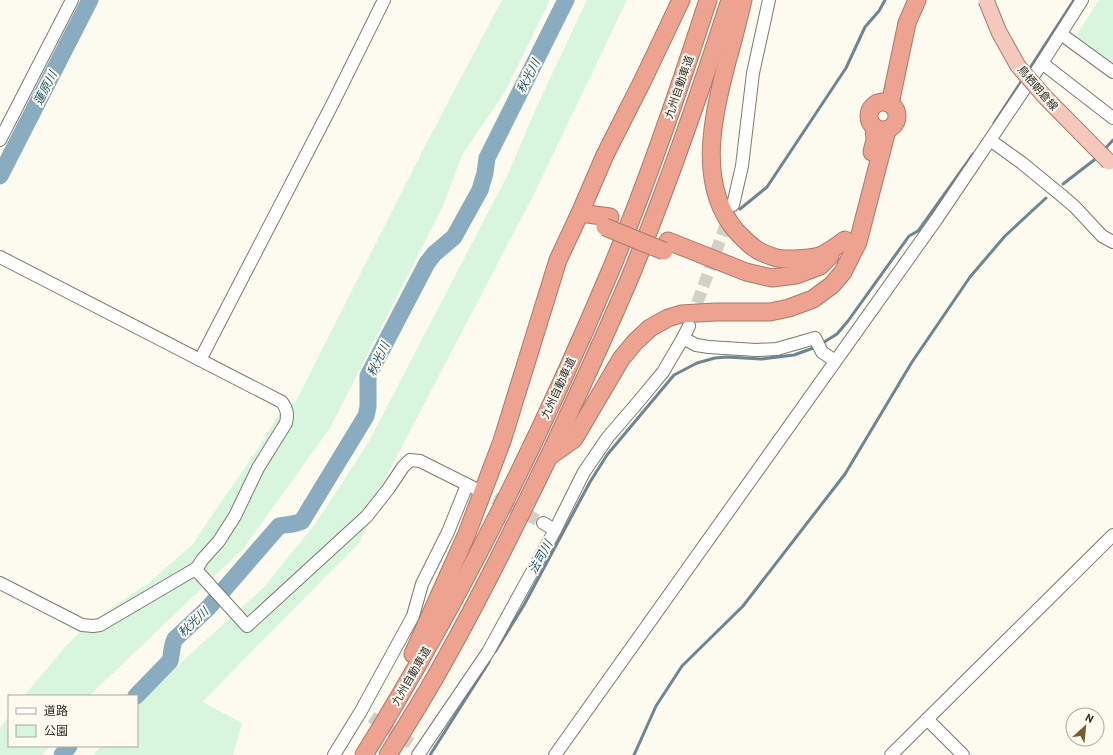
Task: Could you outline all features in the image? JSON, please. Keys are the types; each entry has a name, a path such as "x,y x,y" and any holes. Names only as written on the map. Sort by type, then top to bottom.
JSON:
{"highway":[{"path":"370,720 466,536 502,441 558,260 605,155 681,0"},
{"name":"九州自動車道","path":"364,755 370,720 425,652 519,473 566,372 612,266 648,175 708,0"},
{"name":"九州自動車道","path":"388,755 445,660 490,576 585,380 631,274 667,182 697,100 730,0"},
{"path":"743,0 719,91 712,135 711,159 714,185 721,208 731,225 744,239 758,251 778,258 800,259 822,255 845,240"},
{"path":"885,103 899,20 908,0"},
{"path":"885,103 908,23 917,0"},
{"path":"885,103 896,111 897,120 894,125 880,128 871,123 869,115 873,107 885,103"},
{"path":"666,246 746,272 772,278 796,275 820,266 845,240 858,210 875,140 880,128"},
{"path":"548,457 574,439 620,359 650,328 668,318 681,314 716,312 770,312 789,308 812,299 832,285 843,272 858,242 865,216 880,128"},
{"path":"580,213 607,222 666,246 740,282 773,288 801,285 822,275 832,267 852,242 865,216"}],"main road":[{"name":"鳥栖朝倉線","path":"986,0 999,32 1018,66 1045,97 1109,162"}],"street":[{"path":"0,140 72,0"},
{"path":"200,360 334,101 384,0"},
{"path":"733,205 742,166 753,74 769,0"},
{"path":"555,755 936,220 1042,63 1082,0"},
{"path":"1061,34 1113,72"},
{"path":"1042,63 1113,118"},
{"path":"990,140 1022,163 1061,195 1075,207 1102,236 1113,242"},
{"path":"0,257 282,402 287,408 286,423 258,468 235,516 219,541 202,560 200,572"},
{"path":"417,750 488,652 555,530 584,472 608,437 663,372 683,338 688,326"},
{"path":"683,338 696,345 756,350 777,349 815,338 822,352 835,361"},
{"path":"200,572 247,626 367,516 403,467 410,460 420,461 473,487 422,584 413,616 370,720 334,755"},
{"path":"543,523 555,530"},
{"path":"891,755 1113,535"},
{"path":"0,583 82,625 93,626 100,625 200,572"},
{"path":"927,718 963,755"}],"green space":[{"path":"502,0 550,0 505,92 462,155 443,206 330,428 243,549 90,695 25,695 65,647 83,629 105,612 150,582 193,544 257,450 279,414 296,401 426,144"},
{"path":"587,0 627,0 535,192 386,477 360,542 202,702 242,723 233,755 93,755 100,747 138,747 138,706 162,680 263,588 316,523 368,443 507,176 537,106"},
{"path":"1099,0 1113,0 1113,64 1076,36"},
{"path":"8,717 8,747 48,747 42,755 0,755 0,729"}],"waterway":[{"name":"蓮原川","path":"0,176 90,0"},
{"name":"秋光川","path":"137,695 170,661 175,639 208,608 279,526 294,524 302,521 366,416 368,407 368,376 427,263 434,254 454,237 480,190 485,173 487,158 566,0"},
{"path":"740,209 767,187 846,68 865,27 879,11 885,0"},
{"path":"1028,71 1074,0"},
{"path":"994,123 1023,79"},
{"path":"1103,151 1113,140"},
{"path":"821,344 837,334 848,321 909,236 918,231 973,154"},
{"path":"1063,184 1098,157"},
{"path":"634,755 656,706 682,666 743,606 845,474 912,362 970,277 1005,236 1046,198"},
{"name":"法司川","path":"495,652 524,605 590,482 607,455 674,375 697,363 715,358 727,357 761,359 794,355 816,347"},
{"name":"法司川","path":"430,755 489,662"},
{"name":"秋光川","path":"62,755 68,747"}],"tunnel":[{"path":"691,320 730,213"},
{"path":"478,490 543,523"},
{"path":"371,717 412,744"}]}
